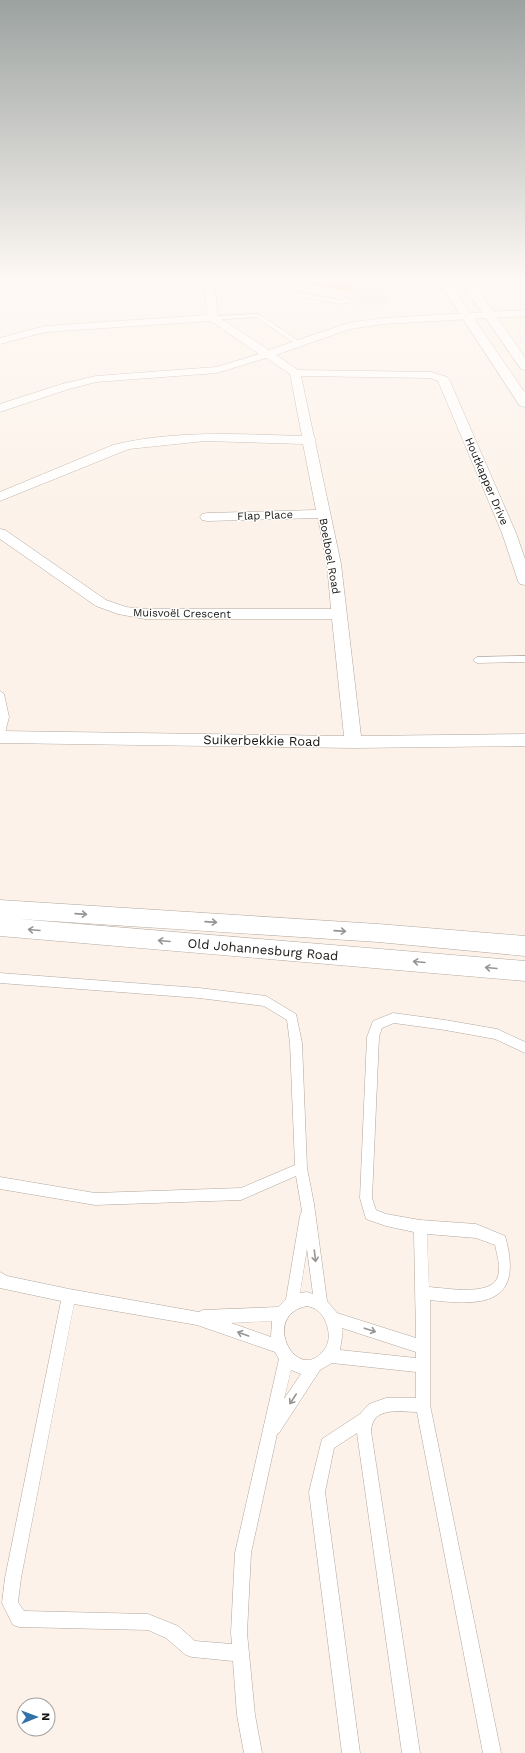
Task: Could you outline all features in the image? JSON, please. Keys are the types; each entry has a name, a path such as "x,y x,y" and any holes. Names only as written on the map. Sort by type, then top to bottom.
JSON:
{"main road":[{"path":"498,364 525,403"},
{"name":"Old Johannesburg Road","path":"0,909 378,933 525,946"},
{"name":"Old Johannesburg Road","path":"0,927 525,971"}],"street":[{"path":"0,408 66,386 96,379 211,371 236,364"},
{"path":"282,364 295,373"},
{"name":"Houtkapper Drive","path":"295,373 441,377 445,381 509,533 525,581"},
{"name":"Boelboel Road","path":"295,373 310,440 323,514 334,564 353,742"},
{"path":"0,496 117,448 129,445 205,437 310,440"},
{"name":"Flap Place","path":"207,517 323,514"},
{"name":"Muisvoël Crescent","path":"0,533 101,603 123,611 145,614 340,614"},
{"name":"Suikerbekkie Road","path":"0,737 353,742 525,740"}],"lane":[{"path":"477,660 525,659"},
{"path":"0,694 5,717 0,737"},
{"path":"0,978 199,993 266,1002 292,1017 296,1043 301,1168 308,1204 321,1304 332,1318 336,1332 333,1349 329,1356 315,1366 270,1433"},
{"path":"423,1293 457,1296 486,1296 497,1292 505,1283 507,1272 506,1257 500,1241 476,1232 420,1227 386,1220 371,1214 366,1198 373,1037 377,1025 393,1018 445,1025 497,1034 525,1048"},
{"path":"0,1184 95,1199 241,1194 301,1168"},
{"path":"292,1303 308,1204"},
{"path":"420,1227 423,1293 424,1405 492,1753"},
{"path":"1,1282 69,1296 198,1318 280,1314"},
{"path":"69,1296 14,1570 10,1603 19,1619 148,1622 172,1632 192,1649 241,1652"},
{"path":"253,1753 246,1715 239,1633 243,1553 270,1433 283,1353 276,1331 280,1314 292,1303 306,1299 321,1304"},
{"path":"198,1318 283,1353 295,1366 304,1368 315,1366"},
{"path":"332,1318 423,1347"},
{"path":"329,1356 424,1366"},
{"path":"351,1753 317,1492 327,1444 365,1418 374,1408 386,1405 424,1405"},
{"path":"365,1418 364,1431 411,1753"}]}
